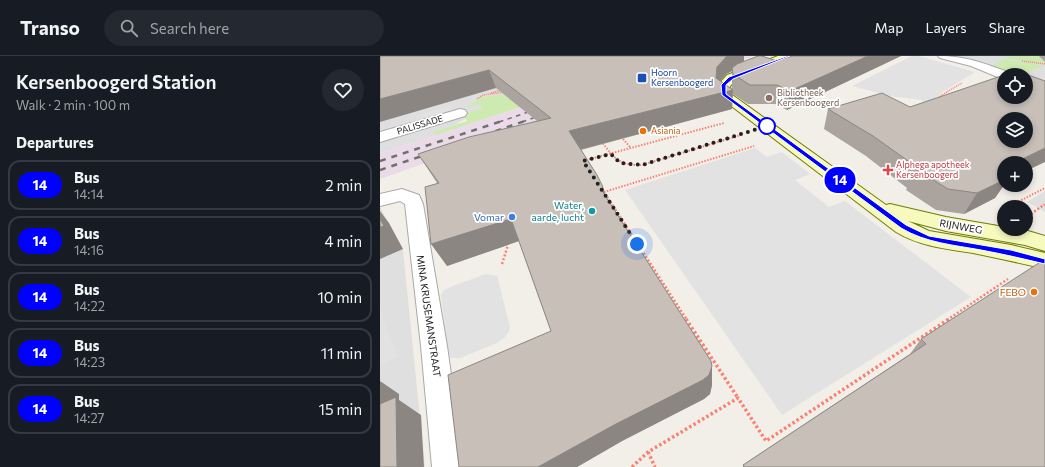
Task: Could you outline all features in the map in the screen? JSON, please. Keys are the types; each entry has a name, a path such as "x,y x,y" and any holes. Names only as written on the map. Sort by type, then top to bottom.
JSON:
{"street":[{"name":"RIJNWEG","path":"788,56 742,73 726,81 724,85 724,95 915,234 928,238 1011,252 1045,261"},
{"path":"944,56 975,64 997,72"},
{"name":"PALISSADE","path":"381,135 460,113"},
{"name":"MINA KRUSEMANSTRAAT","path":"380,200 402,195 412,200 414,204 434,346 448,467"},
{"name":"RIJNWEG","path":"877,206 924,219 1028,238 1045,244"}],"path":[{"path":"460,113 459,111 483,95 508,88"},
{"path":"938,101 940,96 954,88 961,90"},
{"path":"483,95 511,92"},
{"path":"583,161 726,122"},
{"path":"598,137 620,163 642,165 767,126"},
{"path":"623,139 631,148"},
{"path":"604,192 756,145"},
{"path":"600,186 766,441 1009,278"},
{"path":"1022,200 1045,188"},
{"path":"502,264 508,245"},
{"path":"632,467 648,452 738,398"},
{"path":"648,452 655,467"}],"shaded area":[{"path":"380,56 533,82 436,135 380,153"},
{"path":"665,56 754,56 681,82 672,77 380,179 380,153 588,85"},
{"path":"912,56 919,56 975,72 941,93 936,100 924,104 922,100 890,96 852,86"},
{"path":"950,56 1045,56 1045,88 1033,80 1033,68 997,68 997,70 977,63"},
{"path":"451,105 456,111 419,122 415,116"},
{"path":"755,148 767,157 782,152 810,174 795,180 829,207 845,201 971,297 782,415 625,190"},
{"path":"1045,191 1045,212 1033,205 1033,200 1030,200"},
{"path":"380,207 403,250 425,467 380,467"},
{"path":"486,274 497,276 510,327 508,333 497,343 460,358 451,358 448,354 441,295 443,291 450,287"},
{"path":"380,303 383,320 398,356 380,366"}],"green space":[{"path":"1008,56 1040,56 1045,64 1005,58"},
{"path":"1004,59 1045,66 1033,70 1033,68 997,69 991,67"},
{"path":"534,91 551,97 436,135 433,132 467,121 462,115 483,108 479,104 465,108 482,97"}],"building":[{"path":"380,56 727,56 717,67 716,78 733,90 569,131 597,175 603,187 601,189 711,361 712,366 709,375 703,380 614,425 538,467 459,467 448,375 551,331 511,219 431,244 425,187 439,183 418,154 469,137 551,118 489,70 380,99"},
{"path":"758,56 777,61 792,56 868,56 790,91 777,85 750,85 733,74 732,68 737,64"},
{"path":"997,77 997,104 1033,104 1033,77 1045,81 1045,148 1028,156 997,156 997,183 977,193 948,189 915,169 918,168 873,136 828,109 882,93 910,107"},
{"path":"380,219 384,226 380,227"},
{"path":"1045,259 1045,467 744,467 743,465 926,344 921,339"},
{"path":"396,397 397,467 380,467 380,404"}],"railway":[{"path":"500,122 537,109"},
{"path":"522,122 544,114"},
{"path":"484,135 525,121"},
{"path":"380,161 500,122"},
{"path":"380,170 431,153"}],"bus line":[{"name":"14","path":"788,56 742,73 726,81 724,85 724,95 915,234 944,241 1011,252 1045,261"}],"place":[{"name":"Hoorn Kersenboogerd","path":"642,78"},
{"name":"Bibliotheek Kersenboogerd","path":"769,98"},
{"name":"Asiania","path":"643,131"},
{"name":"Alphega apotheek Kersenboogerd","path":"888,170"},
{"name":"Water, aarde, lucht","path":"592,211"},
{"name":"Vomar","path":"512,217"},
{"name":"FEBO","path":"1034,292"}],"route":[{"path":"637,244 583,161 611,154 615,160 620,163 635,166 642,165 767,126"}]}
